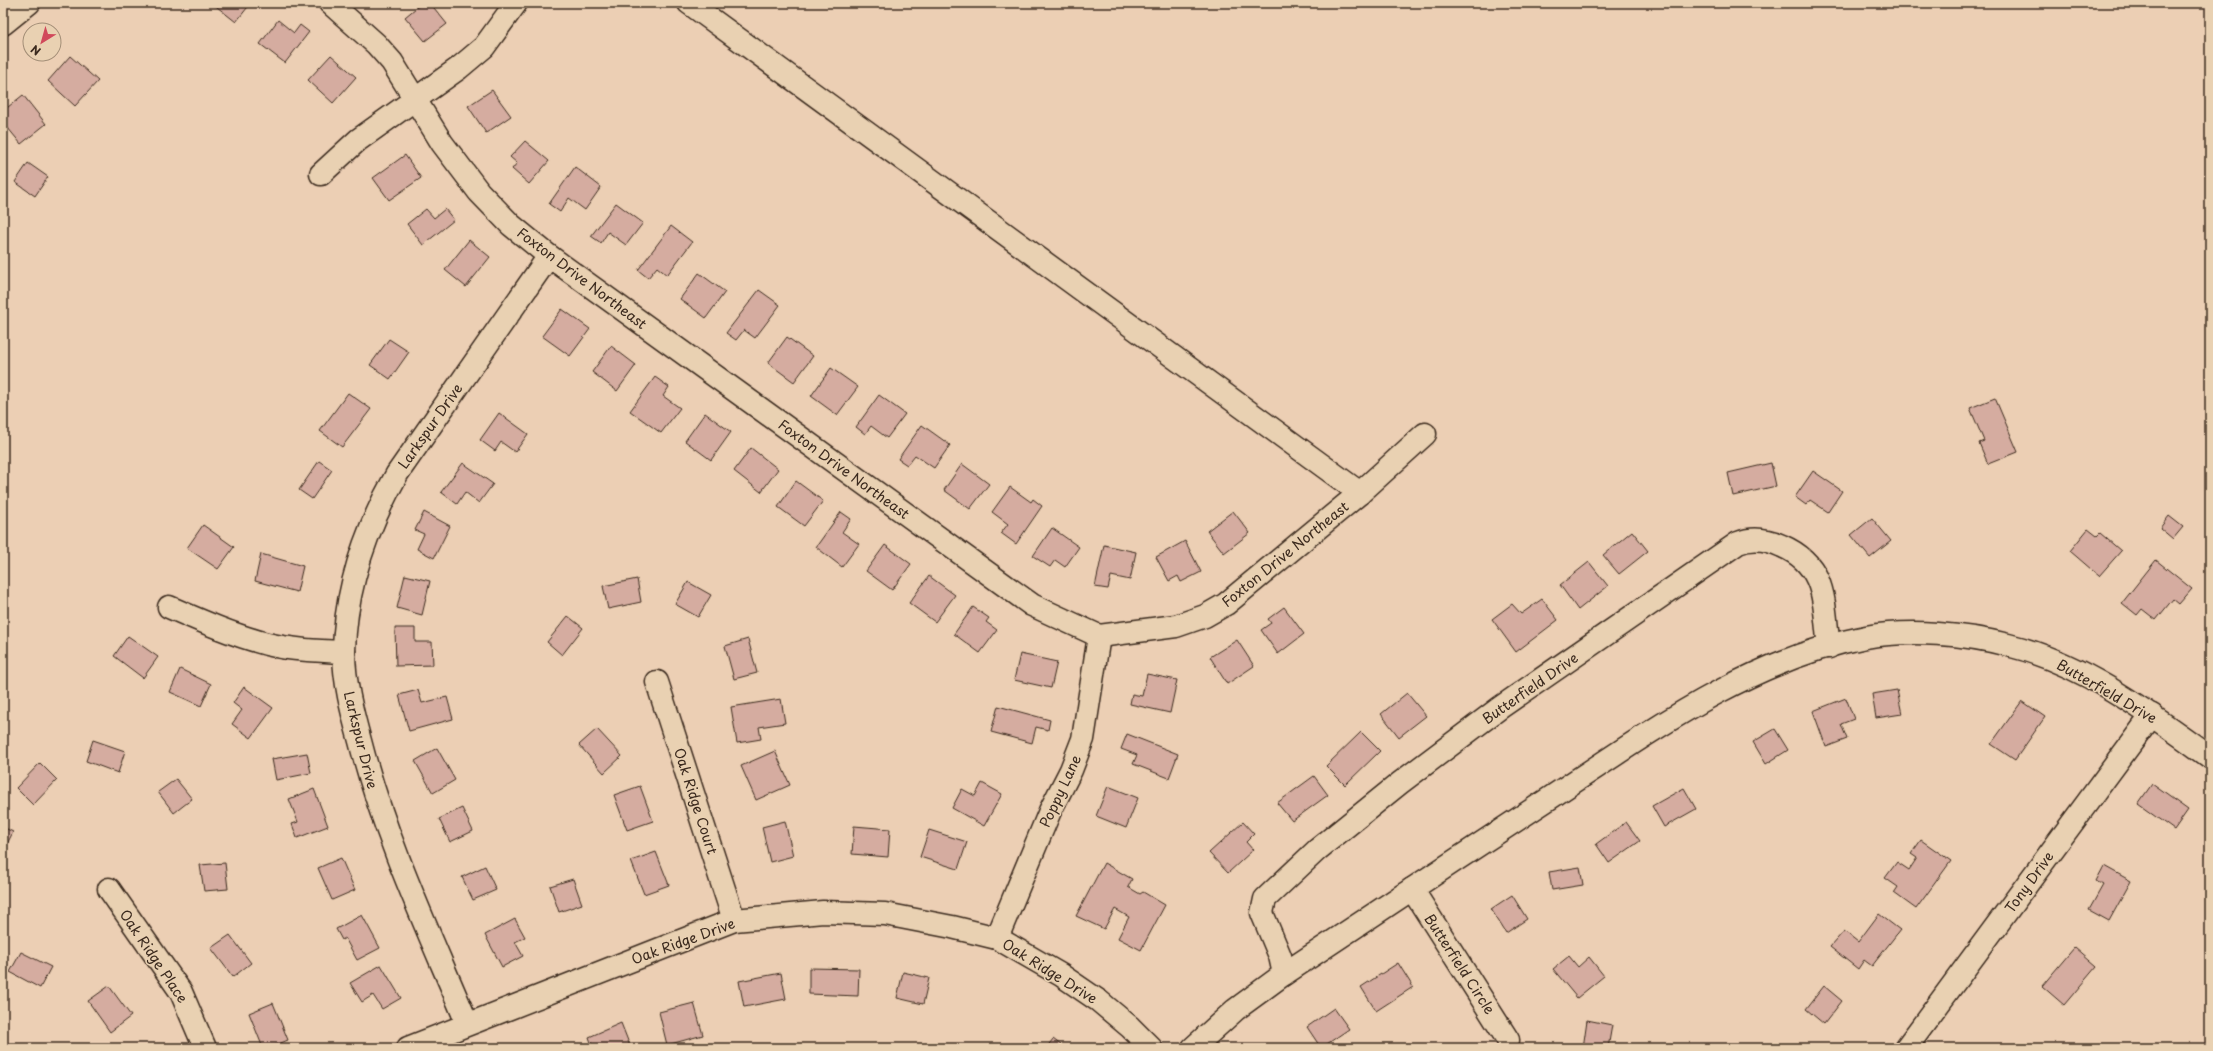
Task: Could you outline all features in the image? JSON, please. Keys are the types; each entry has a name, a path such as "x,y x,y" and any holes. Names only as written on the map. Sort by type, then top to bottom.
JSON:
{"street":[{"path":"3,24 29,3"},
{"name":"Foxton Drive Northeast","path":"330,3 376,44 392,62 442,143 479,192 511,225 549,256 1032,605 1099,636 1176,626 1210,613 1226,604 1360,492 1425,434"},
{"path":"321,174 358,140 414,98 459,68 484,47 516,3"},
{"path":"689,3 1360,492"},
{"name":"Larkspur Drive","path":"467,1023 385,827 367,770 350,702 344,652 350,594 362,547 377,509 401,467 549,256"},
{"name":"Butterfield Drive","path":"1284,974 1280,956 1262,913 1265,899 1317,850 1400,783 1501,707 1738,543 1746,540 1764,539 1771,541 1802,557 1814,569 1822,591 1829,647"},
{"path":"169,607 210,625 268,644 308,650 344,652"},
{"name":"Butterfield Drive","path":"1193,1048 1235,1010 1284,974 1664,723 1751,675 1829,647 1868,637 1911,634 1965,637 2009,645 2052,659 2092,679 2152,715 2210,757"},
{"name":"Poppy Lane","path":"997,938 1050,811 1071,770 1083,739 1099,636"},
{"name":"Oak Ridge Court","path":"657,682 734,920"},
{"name":"Tony Drive","path":"1906,1048 2152,715"},
{"name":"Oak Ridge Place","path":"109,889 181,992 205,1048"},
{"name":"Butterfield Circle","path":"1412,889 1508,1040"},
{"name":"Oak Ridge Drive","path":"408,1048 467,1023 734,920 823,912 885,914 952,927 997,938 1061,975 1099,1001 1130,1027 1151,1048"}],"building":[{"path":"212,3 251,3 236,22"},
{"path":"422,3 430,3 447,24 425,41 405,17"},
{"path":"278,20 294,33 300,25 309,32 285,63 260,44"},
{"path":"331,55 356,77 333,103 308,80"},
{"path":"70,56 98,81 75,106 48,81"},
{"path":"492,90 511,116 486,133 468,106"},
{"path":"23,95 46,124 21,144 3,122 3,111"},
{"path":"525,141 549,161 529,184 512,169 517,163 510,157"},
{"path":"405,155 421,178 389,200 373,178"},
{"path":"28,163 48,177 35,196 15,182"},
{"path":"575,167 601,187 585,210 569,198 560,212 549,204"},
{"path":"616,203 643,223 626,245 608,232 601,243 591,236"},
{"path":"426,209 434,218 445,209 454,220 423,245 407,224"},
{"path":"671,226 692,242 667,275 657,267 648,278 638,270"},
{"path":"469,240 490,257 466,287 445,270"},
{"path":"699,273 725,292 706,318 680,299"},
{"path":"759,290 780,305 755,338 744,330 736,340 726,333"},
{"path":"562,309 590,329 570,356 542,336"},
{"path":"787,337 813,356 794,382 768,363"},
{"path":"389,339 409,352 390,379 370,365"},
{"path":"611,346 636,365 617,391 592,372"},
{"path":"831,368 858,387 837,415 811,396"},
{"path":"655,377 669,387 663,396 680,408 661,433 630,411"},
{"path":"348,393 371,409 342,447 320,431"},
{"path":"879,395 905,414 887,438 871,426 865,434 856,427"},
{"path":"1995,398 2018,452 1988,464 1979,443 1984,441 1970,408"},
{"path":"499,413 528,434 515,452 501,442 495,451 480,440"},
{"path":"705,413 731,432 711,460 685,441"},
{"path":"922,425 950,445 934,468 915,455 907,465 898,459"},
{"path":"751,448 778,469 761,492 734,471"},
{"path":"319,461 332,470 312,499 299,490"},
{"path":"463,463 493,484 479,503 465,492 457,504 441,492"},
{"path":"1771,463 1776,486 1733,496 1728,473"},
{"path":"962,464 989,484 970,509 944,490"},
{"path":"1813,471 1842,491 1828,512 1810,500 1806,505 1795,497"},
{"path":"796,481 823,501 804,526 778,507"},
{"path":"1010,487 1031,502 1033,499 1042,506 1016,544 1001,533 1008,524 992,512"},
{"path":"1233,511 1250,533 1224,553 1207,531"},
{"path":"424,512 450,526 434,558 417,549 424,534 415,530"},
{"path":"841,512 851,519 842,532 859,544 842,567 816,547"},
{"path":"2169,516 2183,527 2173,539 2160,528"},
{"path":"1872,518 1891,541 1870,558 1851,535"},
{"path":"203,525 234,547 218,569 187,548"},
{"path":"1052,528 1079,547 1065,567 1055,560 1050,567 1033,556"},
{"path":"2088,529 2097,536 2100,533 2121,551 2099,576 2070,551"},
{"path":"1632,531 1648,551 1619,574 1603,555"},
{"path":"1185,541 1201,572 1181,582 1178,576 1169,581 1156,557"},
{"path":"885,545 911,564 892,590 866,571"},
{"path":"1104,545 1136,552 1130,580 1111,576 1108,589 1095,587"},
{"path":"261,554 303,566 297,592 255,581"},
{"path":"2156,560 2192,589 2179,604 2173,599 2156,620 2142,609 2137,615 2122,603"},
{"path":"1589,562 1608,586 1578,610 1560,585"},
{"path":"405,575 430,581 422,615 397,608"},
{"path":"929,576 955,595 935,622 909,603"},
{"path":"637,579 641,602 608,609 603,586"},
{"path":"688,582 711,595 698,617 675,604"},
{"path":"1542,599 1558,620 1516,652 1492,619 1512,604 1521,614"},
{"path":"973,607 989,618 986,622 997,630 980,653 954,634"},
{"path":"1284,607 1304,634 1278,654 1261,630 1271,623 1268,619"},
{"path":"568,616 583,628 562,655 547,642"},
{"path":"395,628 415,628 415,642 432,642 433,665 396,666"},
{"path":"128,636 158,657 143,678 114,656"},
{"path":"748,639 757,673 734,679 725,646"},
{"path":"1237,640 1254,666 1227,684 1210,657"},
{"path":"1020,654 1057,662 1051,688 1014,680"},
{"path":"180,669 211,684 201,706 170,692"},
{"path":"1147,674 1177,680 1170,713 1130,704 1132,694 1142,696"},
{"path":"244,687 273,708 251,738 232,724 242,710 233,703"},
{"path":"418,690 422,703 447,697 453,719 409,731 399,695"},
{"path":"1897,690 1902,714 1876,718 1872,694"},
{"path":"1407,693 1426,716 1399,737 1381,714"},
{"path":"1846,698 1854,719 1841,724 1847,739 1826,747 1813,711"},
{"path":"781,699 785,723 759,727 761,739 737,743 731,707"},
{"path":"2022,701 2045,717 2015,760 1991,744"},
{"path":"998,706 1050,720 1048,730 1036,727 1032,743 991,732"},
{"path":"597,729 622,756 604,773 579,745"},
{"path":"1775,729 1788,750 1766,764 1753,742"},
{"path":"1361,732 1380,751 1345,785 1326,766"},
{"path":"1127,734 1178,754 1169,778 1133,764 1137,755 1121,749"},
{"path":"93,740 125,751 118,773 86,761"},
{"path":"437,748 455,780 433,793 415,761"},
{"path":"775,751 790,785 756,800 741,766"},
{"path":"307,753 311,773 276,780 272,759"},
{"path":"40,763 57,780 33,805 16,788"},
{"path":"1314,776 1328,795 1292,821 1277,803"},
{"path":"176,779 192,799 174,813 158,792"},
{"path":"982,783 1002,794 984,826 952,808 962,789 975,796"},
{"path":"2152,784 2188,810 2174,830 2138,804"},
{"path":"640,786 653,821 627,830 614,795"},
{"path":"1108,786 1138,798 1126,828 1096,816"},
{"path":"1684,788 1696,809 1664,827 1652,806"},
{"path":"314,789 328,826 297,838 292,824 298,822 289,799"},
{"path":"462,808 473,831 450,842 439,819"},
{"path":"785,821 793,856 770,862 762,827"},
{"path":"1243,822 1254,834 1246,842 1253,850 1228,873 1209,853"},
{"path":"1626,822 1640,841 1609,863 1596,844"},
{"path":"854,826 890,829 888,857 852,854"},
{"path":"3,827 13,832 3,852"},
{"path":"929,830 967,842 958,869 920,857"},
{"path":"1921,840 1951,861 1916,909 1894,893 1898,887 1885,878 1897,862 1909,870 1917,858 1911,854"},
{"path":"656,852 669,885 644,894 631,861"},
{"path":"341,858 355,890 332,900 318,868"},
{"path":"225,863 228,889 204,891 200,865"},
{"path":"1104,863 1132,879 1128,887 1140,894 1143,892 1165,905 1141,950 1118,938 1129,917 1115,909 1104,929 1076,916"},
{"path":"485,866 496,890 473,900 462,877"},
{"path":"2104,866 2131,881 2109,921 2089,910 2103,885 2096,881"},
{"path":"1580,867 1583,885 1552,890 1549,872"},
{"path":"573,879 582,904 559,912 550,886"},
{"path":"1512,895 1527,919 1506,933 1491,909"},
{"path":"1879,914 1900,930 1872,966 1864,960 1858,969 1830,947 1844,931 1858,942"},
{"path":"362,915 380,948 357,960 345,938 342,940 336,929"},
{"path":"515,919 525,937 515,942 523,956 502,967 485,935"},
{"path":"230,935 251,963 233,977 211,948"},
{"path":"2074,948 2096,967 2064,1005 2042,986"},
{"path":"21,952 51,967 40,988 10,972"},
{"path":"1569,956 1578,967 1589,957 1604,976 1577,998 1553,969"},
{"path":"1398,963 1413,987 1376,1011 1361,987"},
{"path":"381,965 401,998 382,1009 373,995 362,1002 350,983"},
{"path":"809,968 859,969 858,996 809,994"},
{"path":"903,972 929,978 923,1004 897,998"},
{"path":"781,973 786,999 744,1007 739,981"},
{"path":"109,986 131,1016 110,1032 88,1001"},
{"path":"1824,986 1842,1001 1824,1024 1806,1009"},
{"path":"273,1003 288,1040 269,1048 263,1048 249,1013"},
{"path":"694,1003 703,1035 667,1045 659,1012"},
{"path":"1334,1008 1349,1029 1321,1048 1307,1027"},
{"path":"1587,1020 1612,1025 1608,1048 1583,1048"},
{"path":"621,1023 630,1046 626,1048 593,1048 589,1037"},
{"path":"1053,1039 1065,1048 1046,1048"}]}
